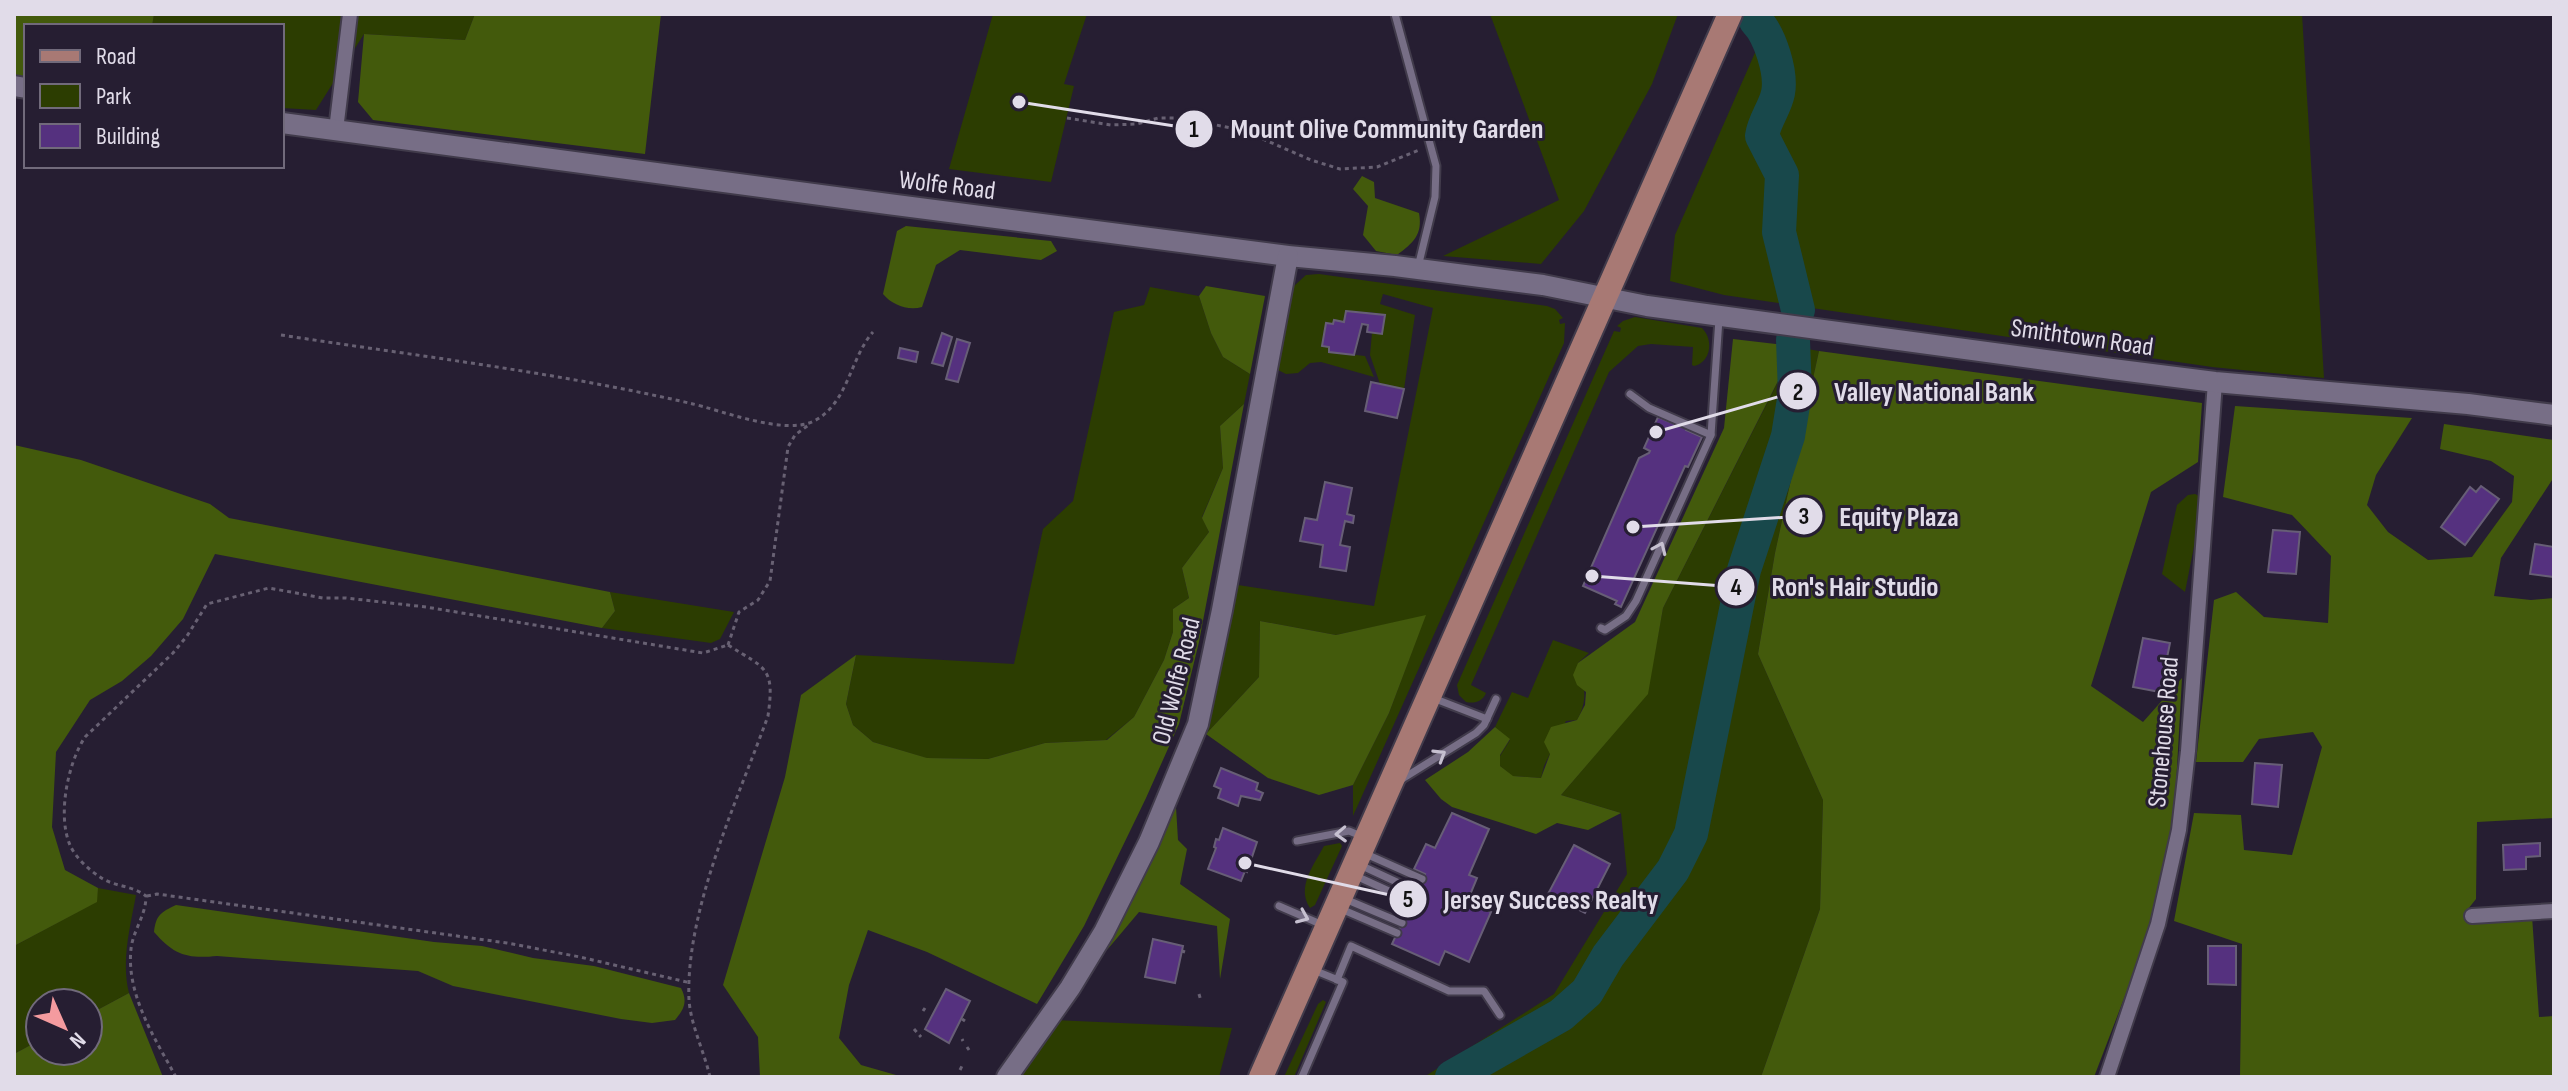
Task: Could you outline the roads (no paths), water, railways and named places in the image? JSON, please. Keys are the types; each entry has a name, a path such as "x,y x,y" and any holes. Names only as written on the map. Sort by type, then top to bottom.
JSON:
{"main road":[{"path":"1261,1077 1730,14"}],"street":[{"path":"336,130 350,14"},
{"name":"Wolfe Road","path":"284,123 1288,256 1543,285 1605,298"},
{"name":"Old Wolfe Road","path":"1007,1077 1070,988 1104,932 1149,842 1198,724 1288,256"},
{"name":"Smithtown Road","path":"1605,298 2215,382 2468,404 2554,415"},
{"name":"Stonehouse Road","path":"2107,1077 2158,924 2179,830 2188,751 2215,382"},
{"path":"2472,916 2554,911"}],"lane":[{"path":"1395,14 1436,166 1435,197 1417,269"},
{"path":"1601,628 1605,630 1626,616 1636,601 1711,435 1719,315"},
{"path":"1630,394 1649,408 1711,435"},
{"path":"1430,696 1487,719"},
{"path":"1389,787 1476,733 1496,699"},
{"path":"1297,841 1349,831 1359,857 1413,902"},
{"path":"1359,857 1422,879"},
{"path":"1359,857 1416,891"},
{"path":"1279,906 1335,911 1402,923"},
{"path":"1335,911 1397,933"},
{"path":"1337,980 1351,946 1449,991 1484,991 1500,1015"},
{"path":"1302,1077 1343,982 1309,968"}],"waterway":[{"path":"1756,21 1770,45 1778,75 1777,99 1762,136 1782,175 1779,232 1798,310"},
{"path":"1452,1077 1561,1015 1587,992 1608,956 1673,870 1691,834 1744,570 1788,436 1795,393 1793,340"}],"place":[{"name":"Mount Olive Community Garden","path":"1019,102"},
{"name":"Valley National Bank","path":"1656,432"},
{"name":"Equity Plaza","path":"1633,527"},
{"name":"Ron's Hair Studio","path":"1592,576"},
{"name":"Jersey Success Realty","path":"1245,863"}]}
